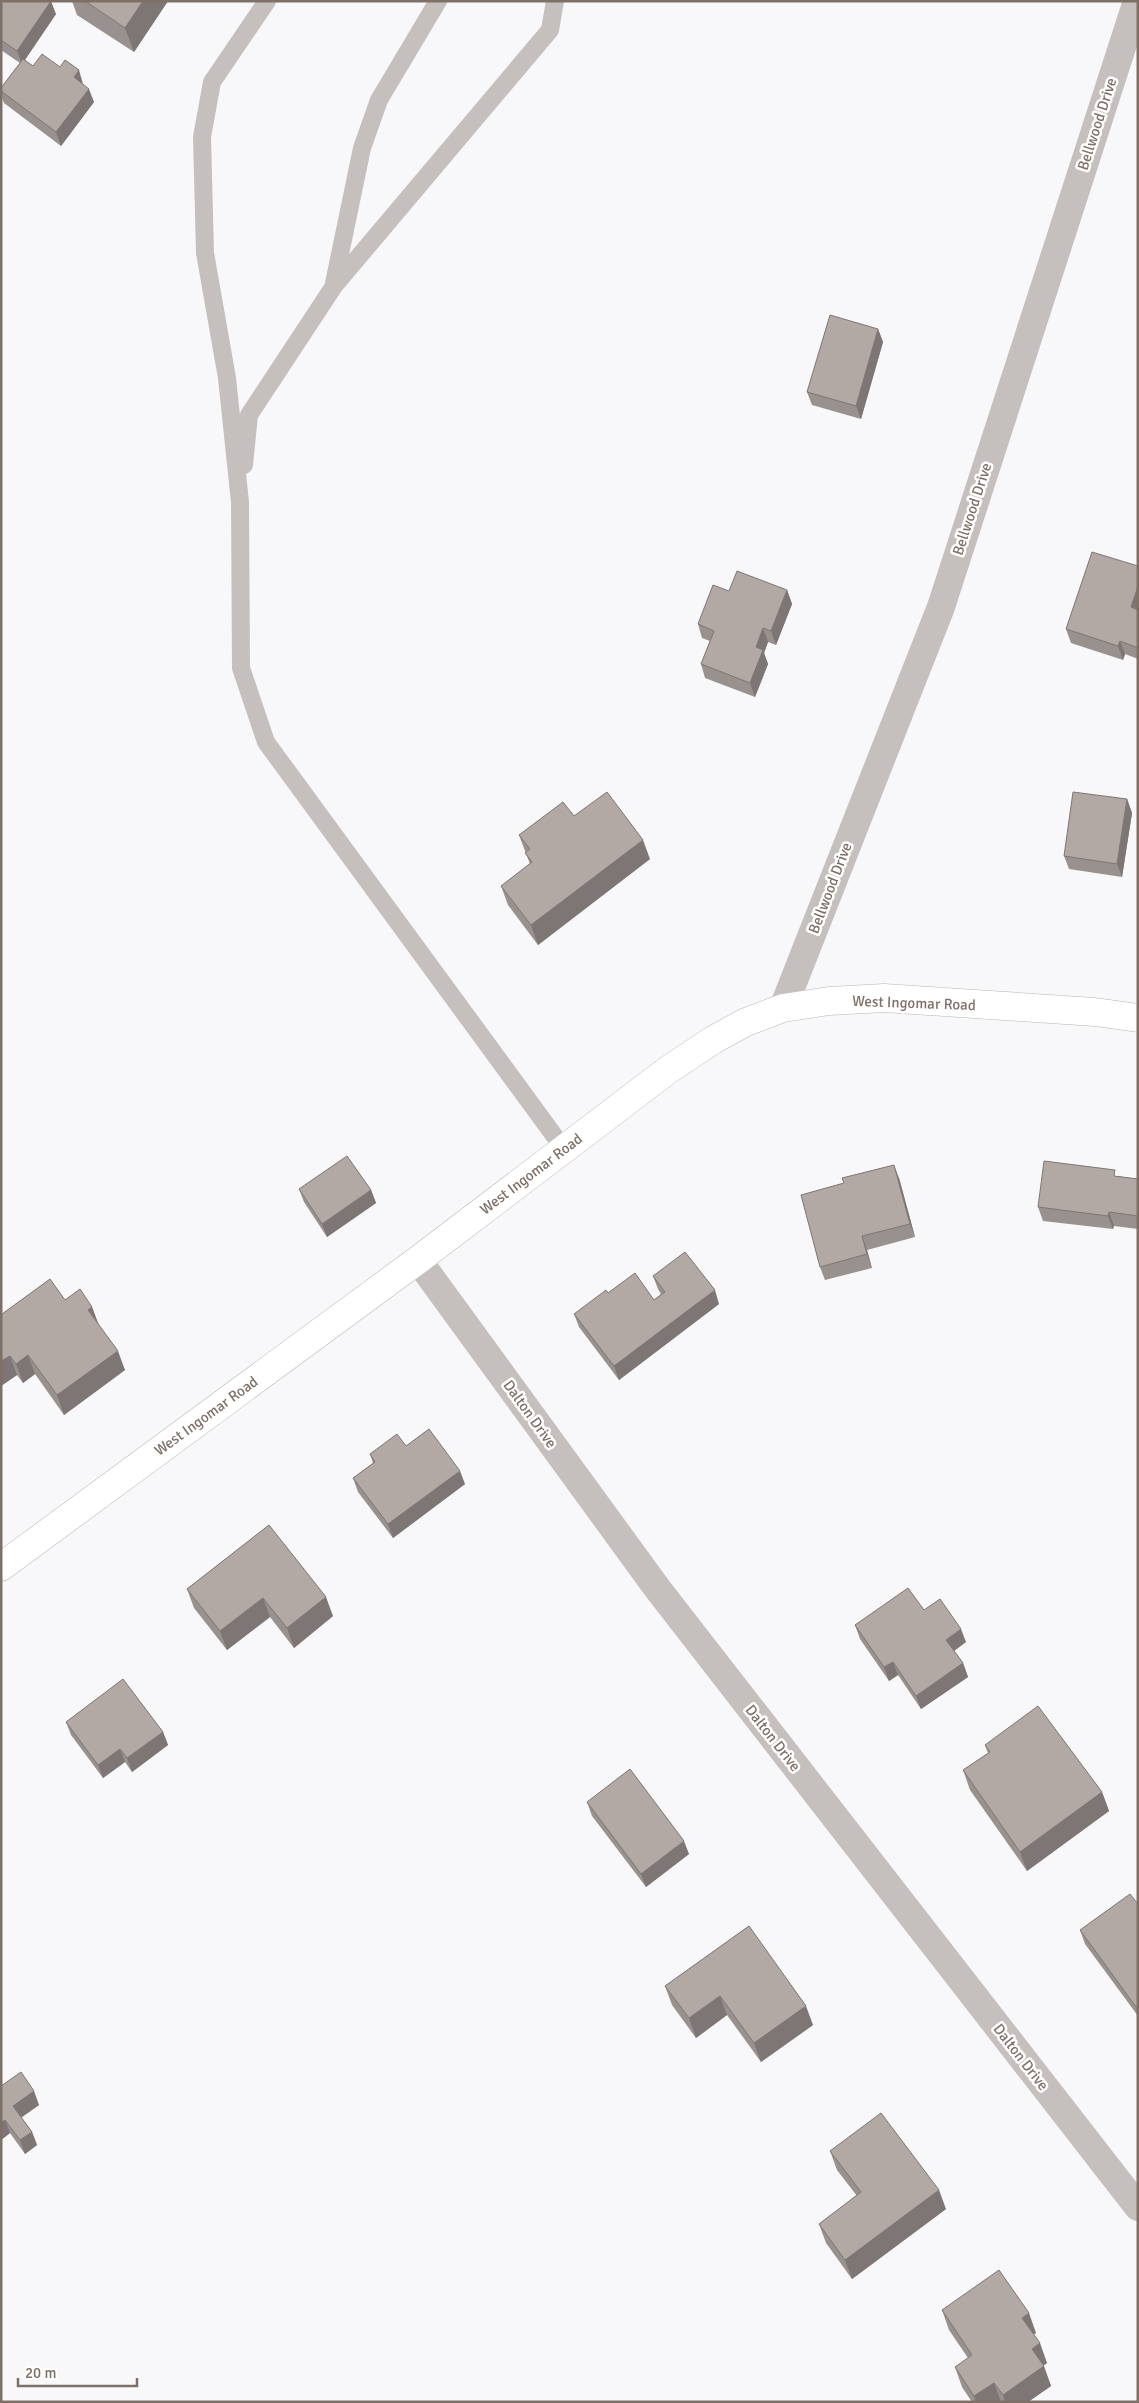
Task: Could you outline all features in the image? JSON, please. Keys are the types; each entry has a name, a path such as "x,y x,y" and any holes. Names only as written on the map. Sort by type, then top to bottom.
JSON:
{"street":[{"name":"Bellwood Drive","path":"784,1008 940,607 1137,1"},
{"name":"West Ingomar Road","path":"1,1567 418,1260 668,1070 746,1022 784,1008 829,1001 884,998 1095,1012 1138,1018"},
{"name":"Dalton Drive","path":"418,1260 657,1588 1138,2207"}],"lane":[{"path":"268,1 212,82 202,137 205,253 227,378 240,502 241,668 266,742 564,1149"},
{"path":"334,286 362,148 373,116 379,100 438,1"},
{"path":"240,502 249,415 334,286 550,30 555,1"}],"building":[{"path":"1,1 51,1 17,51 1,40"},
{"path":"85,1 143,1 125,28"},
{"path":"42,54 60,67 65,60 79,70 74,77 89,89 56,132 1,91 1,88 23,59 33,66"},
{"path":"830,315 878,329 856,406 807,392"},
{"path":"1092,552 1138,566 1138,586 1131,607 1138,610 1138,648 1120,641 1118,646 1066,629"},
{"path":"737,571 787,590 771,631 763,628 756,647 763,650 750,683 701,664 714,631 698,624 713,585 729,591"},
{"path":"607,792 643,840 531,925 501,886 532,862 525,853 530,849 519,835 563,802 574,816"},
{"path":"1073,792 1127,799 1117,864 1064,856"},
{"path":"347,1156 371,1190 322,1224 299,1189"},
{"path":"1044,1161 1115,1170 1114,1176 1138,1179 1138,1216 1109,1212 1108,1216 1038,1207"},
{"path":"894,1165 910,1224 862,1236 867,1254 820,1267 801,1195 844,1183 842,1178"},
{"path":"685,1252 715,1290 614,1366 574,1314 606,1290 608,1293 635,1273 654,1300 665,1292 653,1276"},
{"path":"50,1279 65,1300 80,1289 92,1307 88,1310 118,1351 57,1395 28,1355 16,1364 10,1356 1,1361 1,1313"},
{"path":"429,1429 460,1471 388,1524 353,1478 375,1462 370,1454 397,1434 406,1446"},
{"path":"269,1525 326,1597 287,1628 263,1598 220,1631 187,1589"},
{"path":"908,1588 924,1610 940,1599 961,1629 946,1640 963,1663 916,1696 893,1662 884,1667 855,1625"},
{"path":"123,1679 163,1732 127,1758 120,1749 98,1765 66,1722"},
{"path":"1038,1706 1102,1792 1020,1852 963,1770 990,1752 985,1745"},
{"path":"630,1769 684,1841 641,1874 587,1802"},
{"path":"1130,1894 1138,1904 1138,2006 1136,2007 1080,1930"},
{"path":"749,1926 806,2006 754,2043 720,1996 689,2018 665,1986"},
{"path":"21,2072 34,2091 13,2106 32,2132 20,2140 5,2120 1,2123 1,2086"},
{"path":"881,2113 939,2190 845,2260 819,2224 861,2192 830,2151"},
{"path":"999,2270 1029,2313 1022,2318 1040,2343 1032,2349 1044,2366 1003,2395 994,2383 974,2396 955,2367 972,2355 942,2310"}]}
